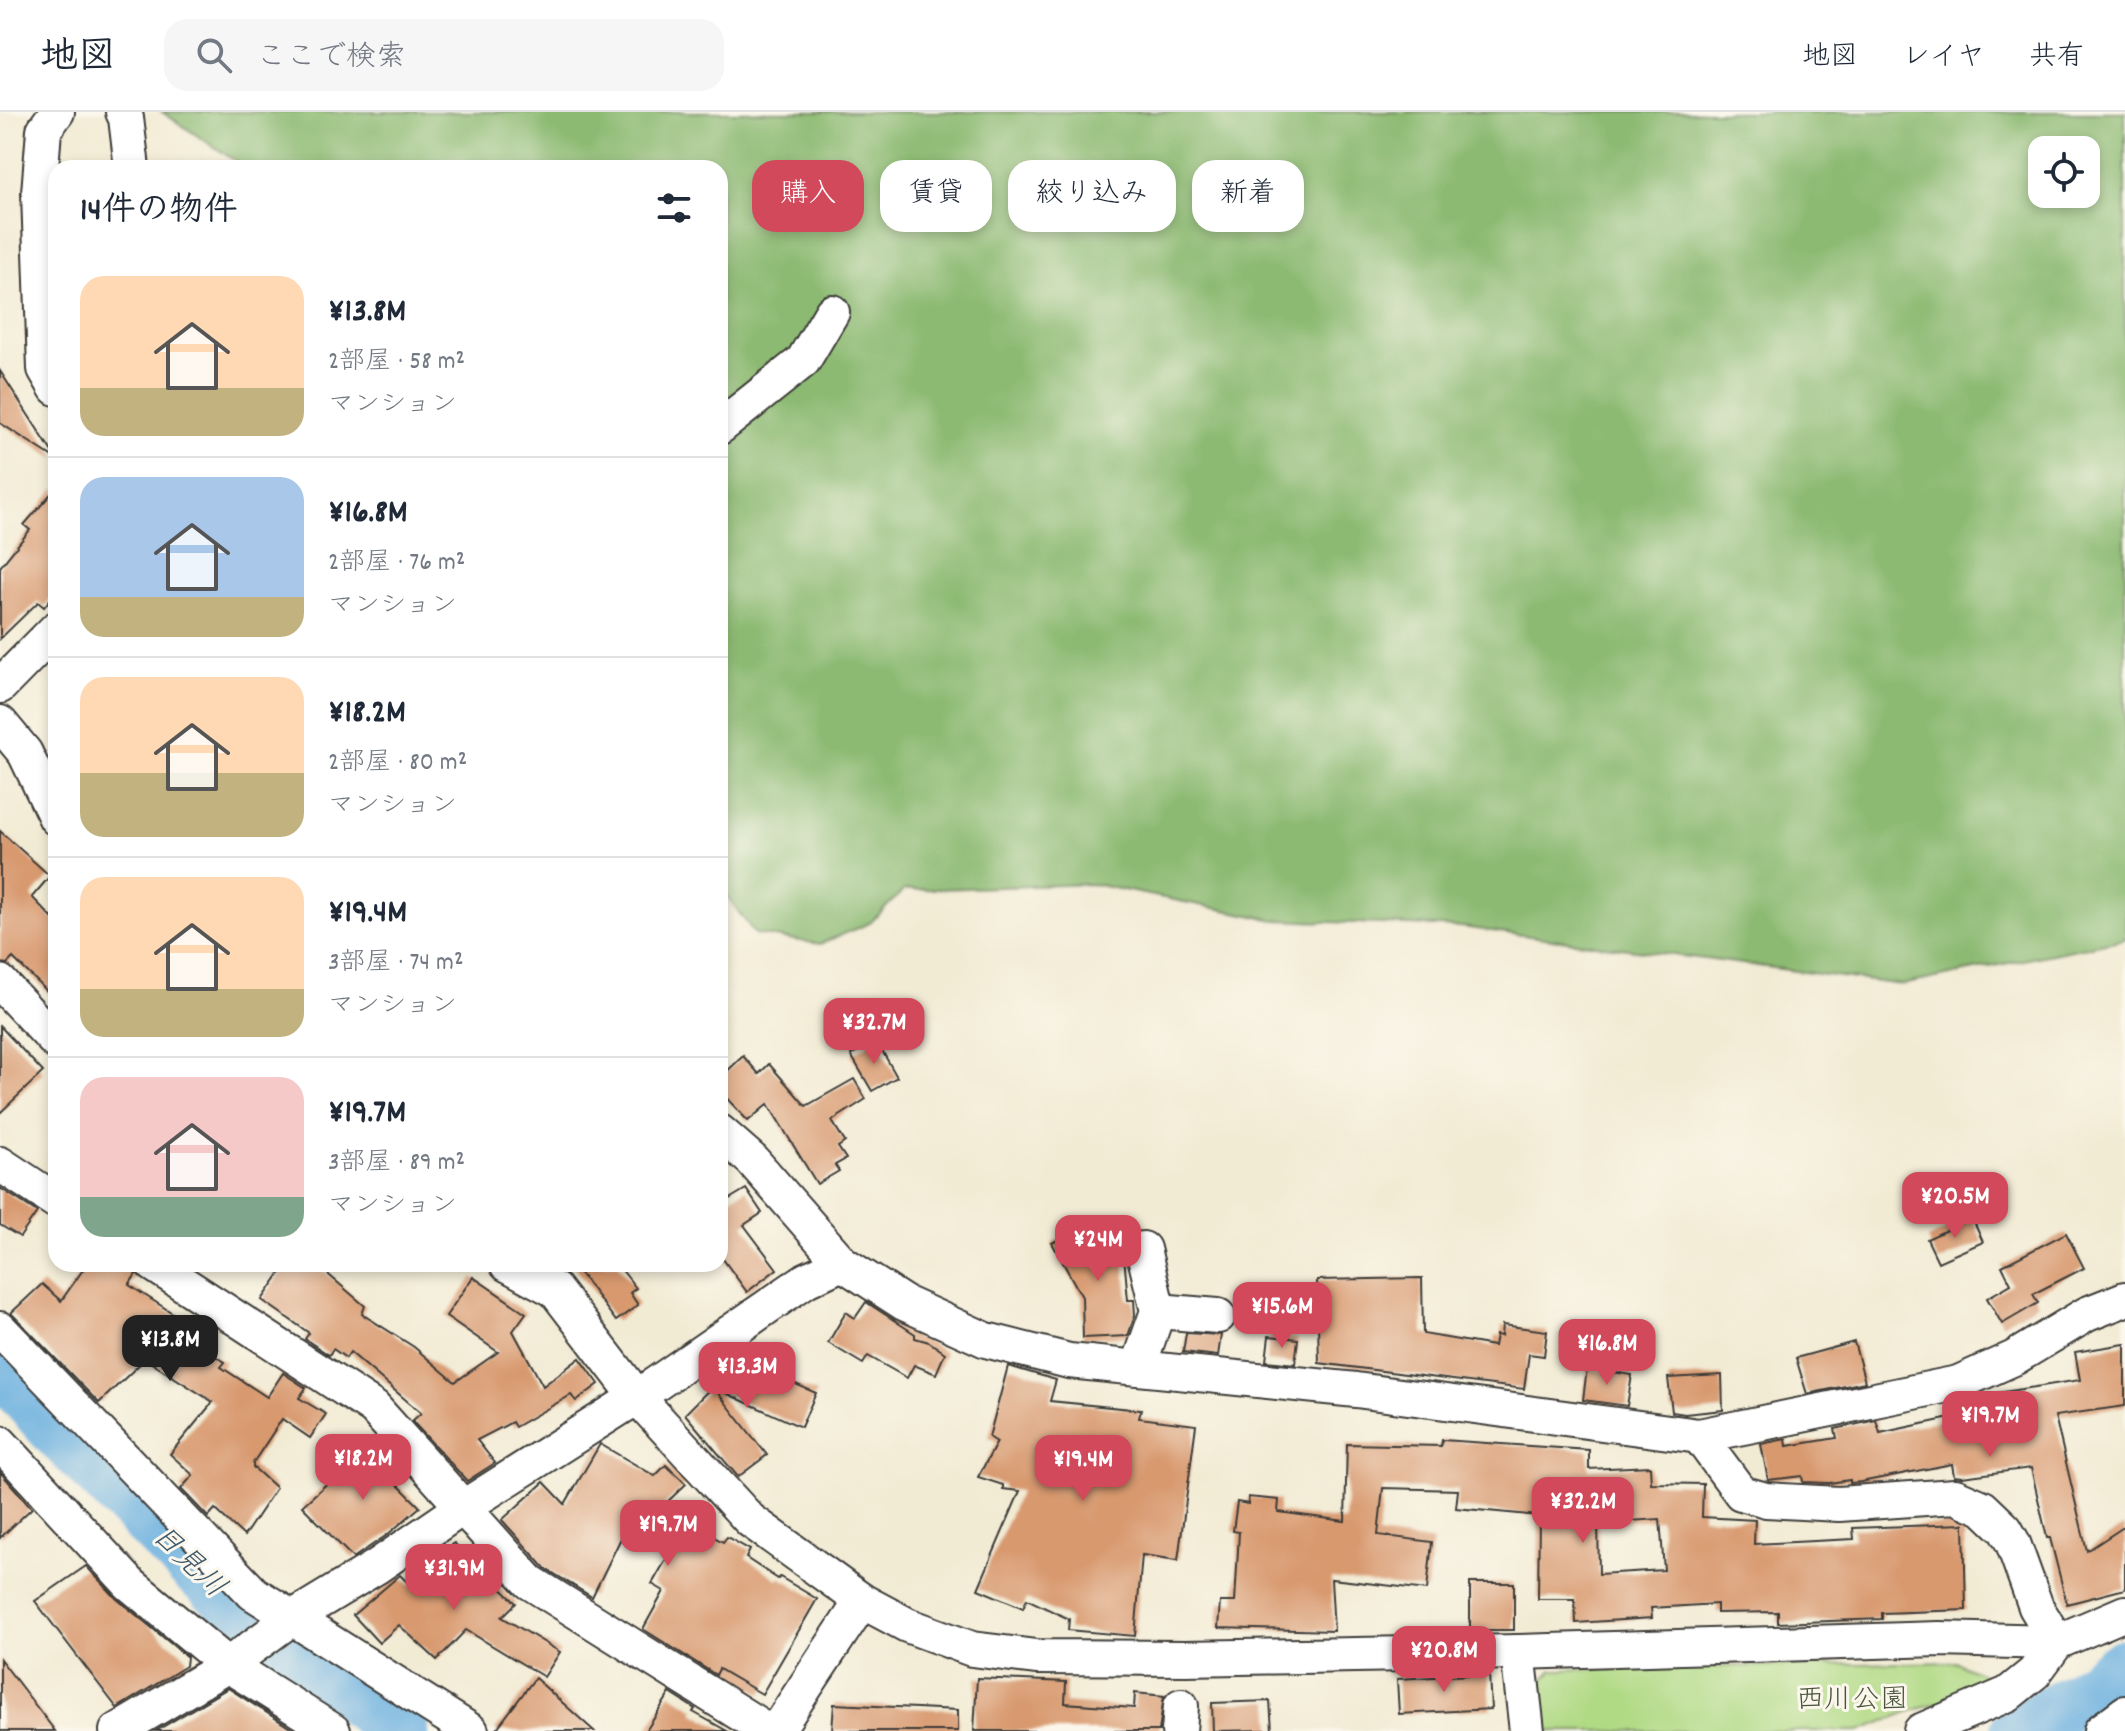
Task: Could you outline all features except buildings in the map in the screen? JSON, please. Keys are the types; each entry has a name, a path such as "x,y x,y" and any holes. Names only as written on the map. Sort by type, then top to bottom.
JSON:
{"street":[{"path":"48,374 45,369 39,193 44,130 57,112"},
{"path":"123,112 131,160"},
{"path":"728,421 803,361 832,312"},
{"path":"0,686 48,636"},
{"path":"0,723 25,753 48,801"},
{"path":"0,982 48,1033"},
{"path":"728,1139 752,1160 842,1263 904,1303 986,1340 1069,1361 1356,1390 1699,1436 1958,1383 2014,1358 2087,1314 2125,1299"},
{"path":"0,1164 48,1196"},
{"path":"1138,1368 1158,1311 1143,1249"},
{"path":"117,1731 228,1665 292,1618 637,1397 806,1280 842,1263"},
{"path":"165,1272 374,1408 530,1582 768,1731"},
{"path":"522,1272 555,1290 637,1397 750,1520 862,1601 907,1625 972,1649 1036,1657 1185,1658 1939,1639 2057,1642 2125,1613"},
{"path":"1158,1311 1218,1316"},
{"path":"0,1329 253,1593 471,1731"},
{"path":"1699,1436 1741,1493 1766,1500 1839,1504 1955,1496 1983,1508 2005,1529 2013,1543 2036,1607 2057,1642"},
{"path":"0,1443 130,1584 228,1665 333,1731"},
{"path":"776,1731 862,1601"},
{"path":"1921,1731 2008,1694 2034,1673 2057,1642"},
{"path":"1518,1652 1527,1731"},
{"path":"2101,1731 2125,1713"}],"green space":[{"path":"162,112 2125,112 2125,939 1902,985 1461,927 1275,920 1093,884 904,890 870,923 820,944 755,934 728,898 728,160 234,160"},
{"name":"西川公園","path":"1955,1662 1982,1674 1980,1691 1911,1711 1859,1731 1547,1731 1541,1683 1552,1670"}],"waterway":[{"name":"日見川","path":"0,1366 57,1430 197,1569 280,1644 401,1731"},
{"name":"日見川","path":"2018,1731 2082,1696 2125,1666"}]}
